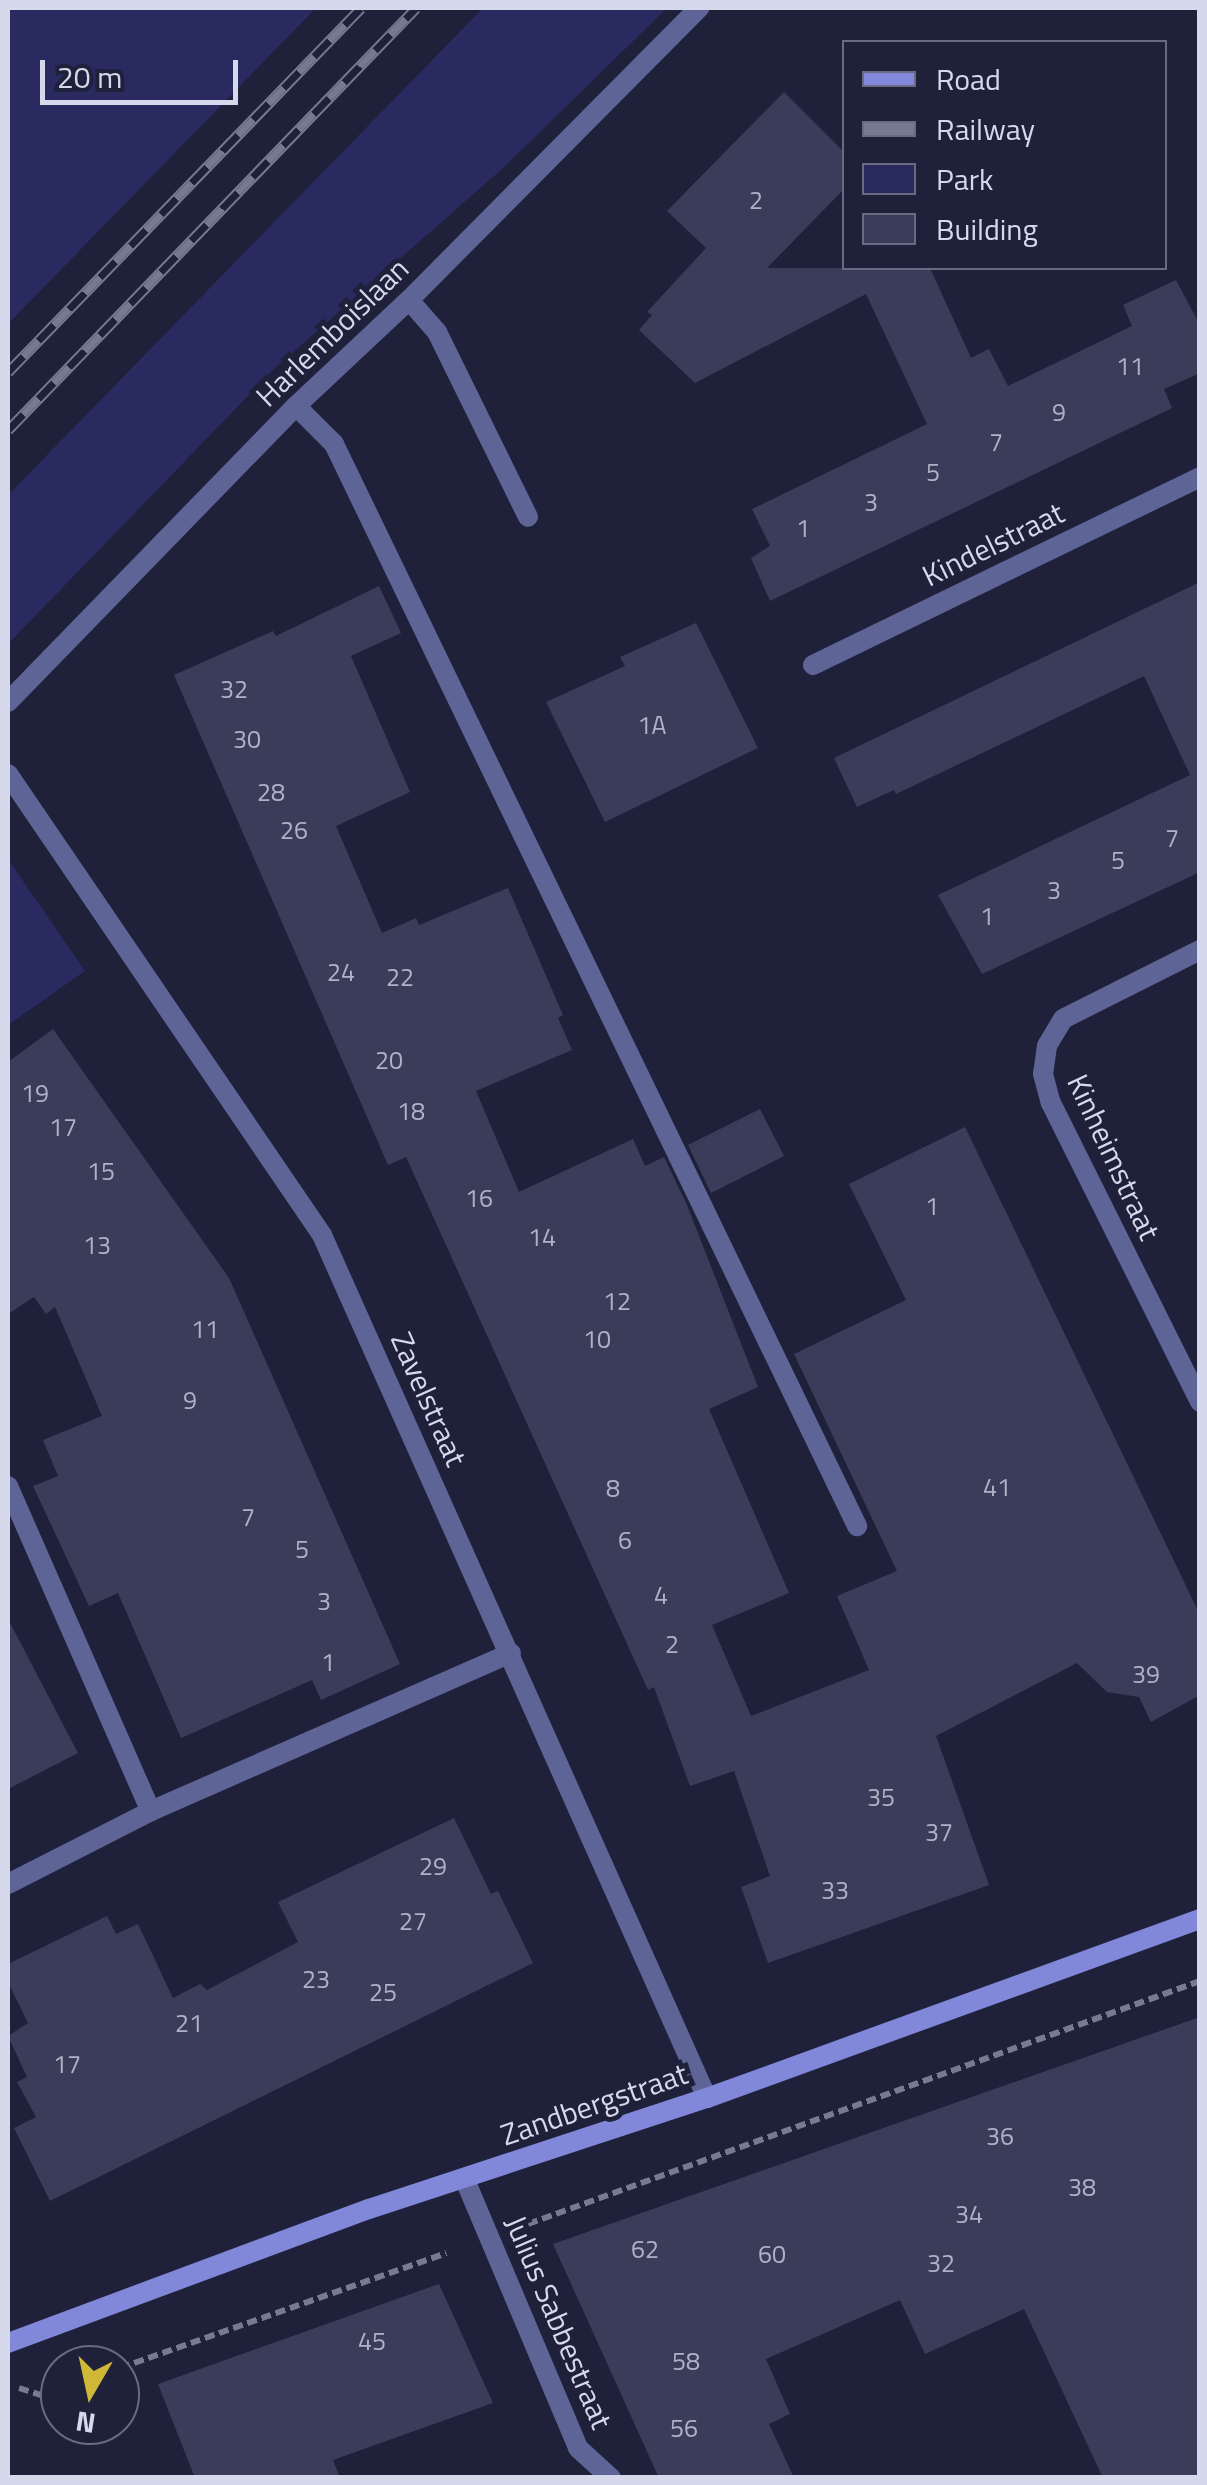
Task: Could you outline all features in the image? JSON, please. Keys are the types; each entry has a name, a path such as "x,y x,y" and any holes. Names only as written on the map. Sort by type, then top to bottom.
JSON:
{"street":[{"name":"Harlemboislaan","path":"8,702 296,406 409,300 699,8"},
{"path":"409,300 437,332 528,517"},
{"path":"296,406 334,444 857,1526"},
{"name":"Kindelstraat","path":"813,665 1200,478"},
{"name":"Zavelstraat","path":"8,774 322,1235 707,2098"},
{"name":"Kinheimstraat","path":"1200,950 1063,1020 1047,1046 1043,1074 1051,1102 1200,1402"},
{"path":"8,1486 152,1812"},
{"path":"8,1884 152,1812 510,1653"},
{"name":"Zandbergstraat","path":"9,2339 369,2209 707,2098 1200,1919"},
{"name":"Julius Sabbestraat","path":"465,2180 578,2448 611,2478"}],"path":[{"path":"140,2361 1200,1981"},
{"path":"8,2384 40,2395"}],"green space":[{"path":"8,8 316,8 8,324"},
{"path":"483,8 667,8 502,169 274,369 8,644 8,495"},
{"path":"8,859 85,971 8,1025"}],"building":[{"path":"784,92 842,150 842,191 767,268 931,270 971,358 989,349 1008,386 1132,326 1123,305 1176,280 1200,325 1200,373 1164,389 1172,408 770,601 751,558 770,546 752,509 927,424 866,294 695,383 639,330 652,315 647,312 706,248 667,211"},
{"path":"1200,582 1200,872 982,974 938,895 1190,775 1144,676 896,794 894,790 857,807 834,758"},
{"path":"379,586 401,633 351,656 410,792 336,826 382,933 416,918 419,925 508,888 563,1015 558,1018 572,1050 476,1091 519,1192 633,1139 645,1166 664,1157 687,1205 758,1387 709,1409 789,1593 712,1625 751,1716 869,1670 837,1596 897,1571 794,1354 906,1300 849,1184 965,1127 1200,1615 1200,1695 1151,1722 1139,1697 1107,1692 1077,1663 936,1736 989,1885 768,1963 741,1887 770,1876 734,1771 690,1786 654,1687 648,1690 406,1157 388,1165 174,675 273,631 276,636"},
{"path":"696,623 758,748 605,822 546,702 625,666 620,657"},
{"path":"53,1029 229,1278 400,1664 321,1700 312,1680 181,1738 118,1593 89,1606 33,1486 58,1476 43,1440 102,1416 55,1307 46,1314 34,1297 8,1314 8,1062"},
{"path":"760,1109 784,1156 711,1193 688,1145"},
{"path":"8,1619 78,1753 8,1789"},
{"path":"454,1818 491,1894 498,1891 533,1963 50,2201 14,2128 36,2117 17,2082 27,2077 8,2036 28,2023 8,1982 8,1964 107,1916 116,1934 138,1924 173,1998 200,1984 207,1990 298,1942 278,1902"},
{"path":"1200,2017 1200,2478 1103,2478 1024,2309 925,2354 900,2300 766,2359 790,2414 769,2424 794,2478 659,2478 553,2244"},
{"path":"439,2284 493,2403 333,2460 340,2478 195,2478 158,2384"}],"railway":[{"path":"8,372 361,8"},
{"path":"8,430 416,8"}]}
